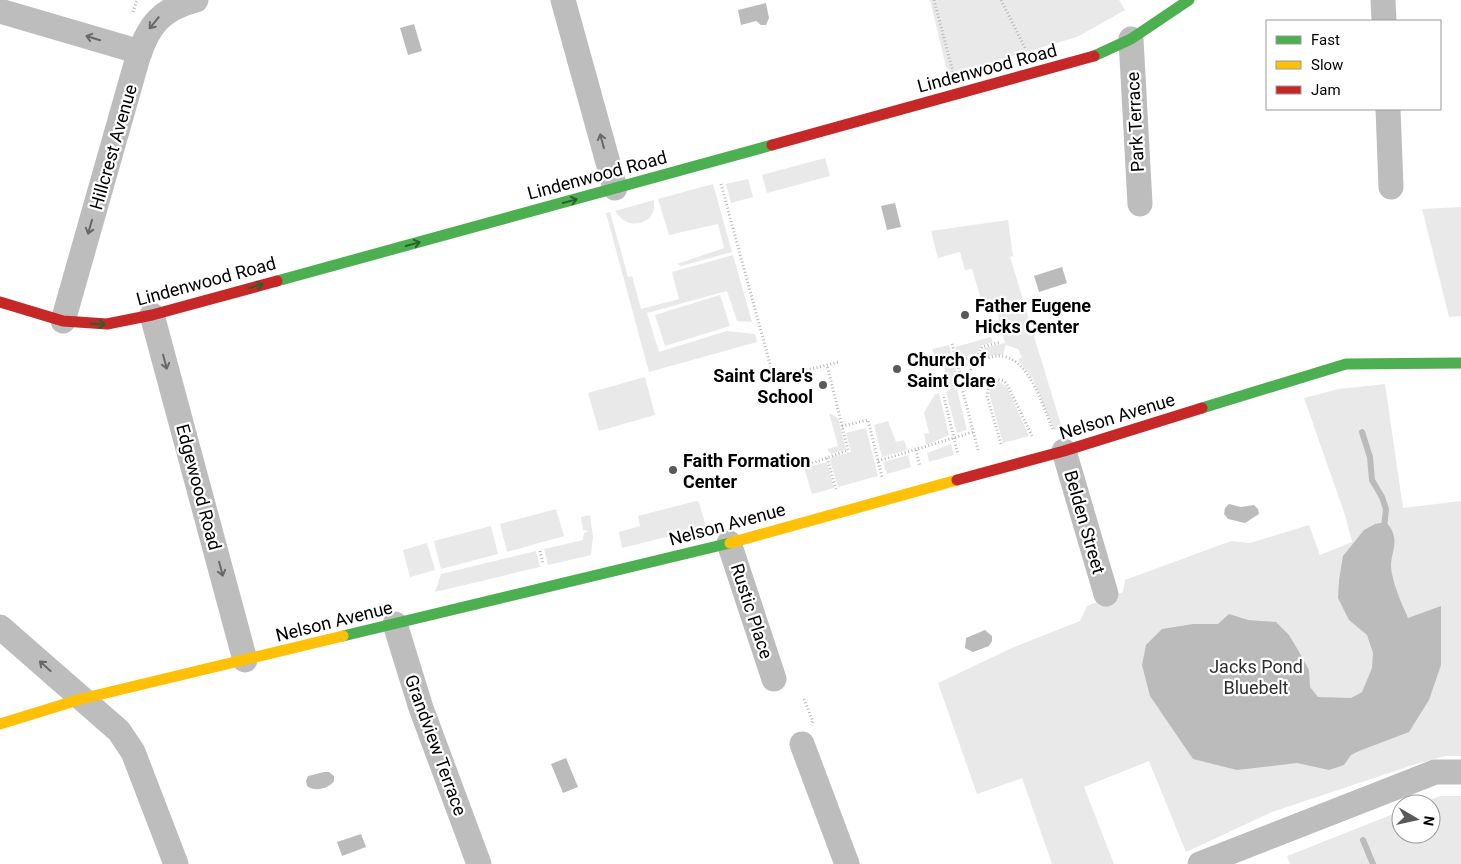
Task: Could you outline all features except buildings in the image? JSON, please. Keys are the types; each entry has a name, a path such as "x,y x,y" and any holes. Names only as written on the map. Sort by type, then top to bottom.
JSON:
{"street":[{"name":"Hillcrest Avenue","path":"63,321 140,52 148,30 161,15 196,0"},
{"path":"563,0 614,188"},
{"name":"Lindenwood Road","path":"0,302 63,321 107,324 152,315 1096,56 1131,39 1189,0"},
{"path":"1382,0 1384,20"},
{"path":"0,10 140,52"},
{"name":"Park Terrace","path":"1131,39 1140,204"},
{"path":"1388,110 1391,187"},
{"name":"Edgewood Road","path":"152,315 245,660"},
{"name":"Nelson Avenue","path":"0,724 81,699 729,543 1059,442 1346,364 1461,363"},
{"name":"Belden Street","path":"1059,442 1106,594"},
{"name":"Rustic Place","path":"729,543 774,679"},
{"name":"Grandview Terrace","path":"395,624 420,708 479,864"},
{"path":"0,627 119,731 133,752 176,864"},
{"path":"802,744 847,864"},
{"path":"1200,864 1435,772 1461,772"}],"path":[{"path":"934,0 954,76"},
{"path":"1001,0 1029,55"},
{"path":"720,182 774,379"},
{"path":"978,454 962,388 982,347 1001,342"},
{"path":"952,344 964,385"},
{"path":"956,362 979,355"},
{"path":"973,366 994,357 1005,357 1018,363 1029,374 1059,442"},
{"path":"803,372 839,362"},
{"path":"798,468 848,450 828,365"},
{"path":"1002,447 987,392 989,384 996,379 1004,381 1008,386 1033,439"},
{"path":"944,397 960,458"},
{"path":"842,426 868,420 883,478"},
{"path":"878,461 973,432"},
{"path":"916,450 921,468"},
{"path":"827,458 837,493"},
{"path":"540,550 545,570"},
{"path":"804,698 813,721"}],"green space":[{"path":"930,0 1119,0 1125,10 1077,37 948,75"},
{"path":"825,158 830,176 767,193 762,175"},
{"path":"748,179 753,197 731,203 726,184"},
{"path":"713,184 732,252 681,266 677,264 724,248 718,224 669,235 658,199"},
{"path":"654,200 654,210 650,218 639,223 626,222 615,211"},
{"path":"1461,207 1461,316 1449,317 1422,209"},
{"path":"610,212 628,277 632,276 641,309 679,299 672,272 733,255 752,322 737,321 727,291 647,313 659,352 727,331 755,334 757,342 649,372 606,213"},
{"path":"1008,220 1013,256 1010,257 1062,428 1054,430 1033,379 1018,360 1022,357 1018,349 1006,345 1003,355 992,355 978,360 984,348 1005,343 995,304 983,306 972,269 965,270 960,252 938,258 931,231"},
{"path":"720,295 730,326 665,346 655,315"},
{"path":"991,337 993,342 981,346 977,353 958,359 955,347"},
{"path":"949,345 960,383 957,389 967,430 957,433 946,392 950,390 941,356 935,357 932,349"},
{"path":"645,377 655,415 599,431 588,393"},
{"path":"998,381 1007,387 1029,436 1003,443 989,393 991,385"},
{"name":"Jacks Pond Bluebelt","path":"1385,384 1403,508 1461,501 1461,756 1446,756 1416,764 1272,812 1186,852 1149,761 1084,787 1114,864 1052,864 1022,778 977,794 938,683 1014,647 1080,621 1087,606 1123,592 1125,580 1231,541 1250,543 1309,525 1320,555 1352,542 1345,515 1304,398 1339,389"},
{"path":"939,393 949,435 926,445 924,434 929,433 924,413 935,394"},
{"path":"829,413 838,418 846,449 831,454 827,449 838,446"},
{"path":"888,421 896,442 904,440 907,450 882,457 874,425"},
{"path":"866,428 878,476 838,487 830,461 832,457 851,452 846,433"},
{"path":"951,444 954,455 929,462 927,453"},
{"path":"908,455 911,467 887,474 883,462"},
{"path":"827,463 834,488 812,494 804,468"},
{"path":"696,501 699,502 706,527 622,548 619,532 640,526 638,516"},
{"path":"556,509 564,536 507,552 500,524"},
{"path":"590,515 593,537 591,555 548,565 544,549 583,540 584,533 589,531 583,530 581,517"},
{"path":"491,526 498,554 441,569 434,541"},
{"path":"427,543 435,570 410,577 403,550"},
{"path":"536,551 540,567 435,592 441,574"},
{"path":"1441,796 1461,796 1461,864 1290,864 1287,856 1391,815 1391,844 1441,844"}],"shaded area":[{"path":"766,3 769,18 766,25 761,25 756,21 741,25 738,10"},
{"path":"414,24 422,51 408,55 400,28"},
{"path":"895,203 901,227 887,230 881,206"},
{"path":"1062,267 1067,283 1039,292 1034,276"},
{"path":"1229,504 1241,507 1254,505 1258,509 1259,514 1245,523 1228,519 1224,514 1225,508"},
{"path":"1386,522 1394,536 1391,560 1392,574 1408,618 1441,606 1441,665 1429,700 1409,732 1359,751 1351,755 1344,765 1329,770 1297,763 1237,770 1193,759 1150,696 1142,665 1146,645 1162,629 1193,624 1218,624 1229,614 1248,620 1276,622 1289,635 1298,650 1309,670 1310,687 1318,697 1351,698 1362,692 1372,668 1373,653 1367,635 1349,620 1338,598 1343,556 1364,530 1375,524"},
{"path":"985,630 992,636 989,646 973,652 965,648 966,638"},
{"path":"566,758 578,787 563,793 551,764"},
{"path":"329,772 334,776 334,781 331,784 325,788 317,789 307,786 308,776"},
{"path":"361,834 366,847 342,856 337,842"}],"waterway":[{"path":"1362,432 1370,457 1372,480 1382,497 1386,509 1384,528"},
{"path":"1363,840 1373,864"}],"traffic: fast":[{"path":"1094,56 1131,39 1189,0"},
{"path":"277,281 772,145"},
{"path":"1202,408 1346,364 1461,363"},
{"path":"343,636 730,543"}],"traffic: slow":[{"path":"730,543 957,480"},
{"path":"0,724 81,699 343,636"}],"traffic: jam":[{"path":"772,145 1094,56"},
{"path":"0,302 63,321 107,324 152,315 277,281"},
{"path":"957,480 1064,451 1202,408"}],"place":[{"name":"Father Eugene Hicks Center","path":"965,315"},
{"name":"Church of Saint Clare","path":"897,369"},
{"name":"Saint Clare's School","path":"823,385"},
{"name":"Faith Formation Center","path":"673,470"}]}
